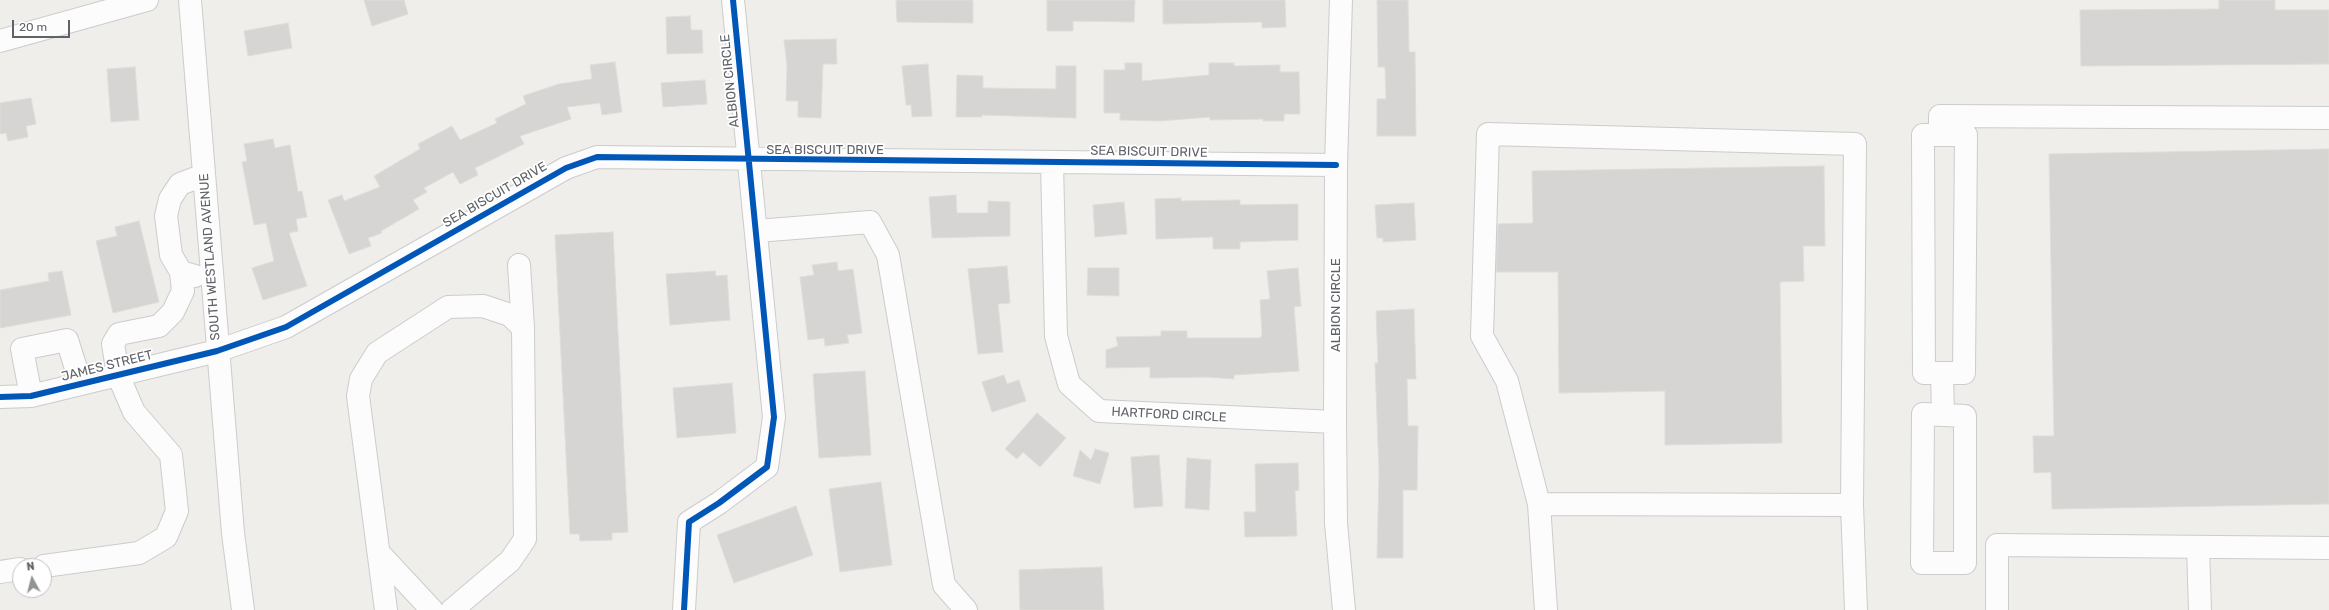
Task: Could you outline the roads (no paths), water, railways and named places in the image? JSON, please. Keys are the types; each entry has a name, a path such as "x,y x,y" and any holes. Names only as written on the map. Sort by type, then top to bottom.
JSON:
{"street":[{"path":"0,41 147,0"},
{"name":"SOUTH WESTLAND AVENUE","path":"190,0 217,351 233,533 243,610"},
{"name":"ALBION CIRCLE","path":"684,610 689,522 767,467 774,417 757,231 733,0"},
{"name":"ALBION CIRCLE","path":"1341,0 1336,165 1335,422 1336,523 1344,610"},
{"path":"1940,135 1940,116 2329,118"},
{"path":"1546,610 1539,504 1507,381 1482,336 1488,134 1855,144 1852,505 1856,610"},
{"path":"1923,135 1940,135 1966,135 1964,373 1924,373 1923,135"},
{"name":"SEA BISCUIT DRIVE","path":"217,351 286,327 566,168 597,158 1336,165"},
{"name":"HARTFORD CIRCLE","path":"1052,162 1056,336 1069,384 1099,412 1335,422"},
{"path":"52,565 140,552 166,537 177,511 171,455 134,412 118,375 112,344 119,334 158,326 173,312 183,291 181,272 171,255 166,216 168,204 180,184 204,175"},
{"path":"757,231 870,222 888,256 944,585 966,610"},
{"path":"452,610 510,561 525,539 523,328 519,265"},
{"path":"181,272 212,280"},
{"path":"386,610 358,396 361,379 377,353 448,307 483,306 510,315 523,328"},
{"path":"31,396 22,349 67,340 81,384"},
{"name":"JAMES STREET","path":"0,397 31,396 217,351"},
{"path":"1942,373 1943,415"},
{"path":"1965,564 1965,416 1923,414 1922,563 1965,564 1997,564"},
{"path":"1539,504 1852,505"},
{"path":"1997,610 1997,545 2329,548"},
{"path":"2198,547 2200,610"},
{"path":"379,553 432,610"},
{"path":"0,572 12,570"}]}
